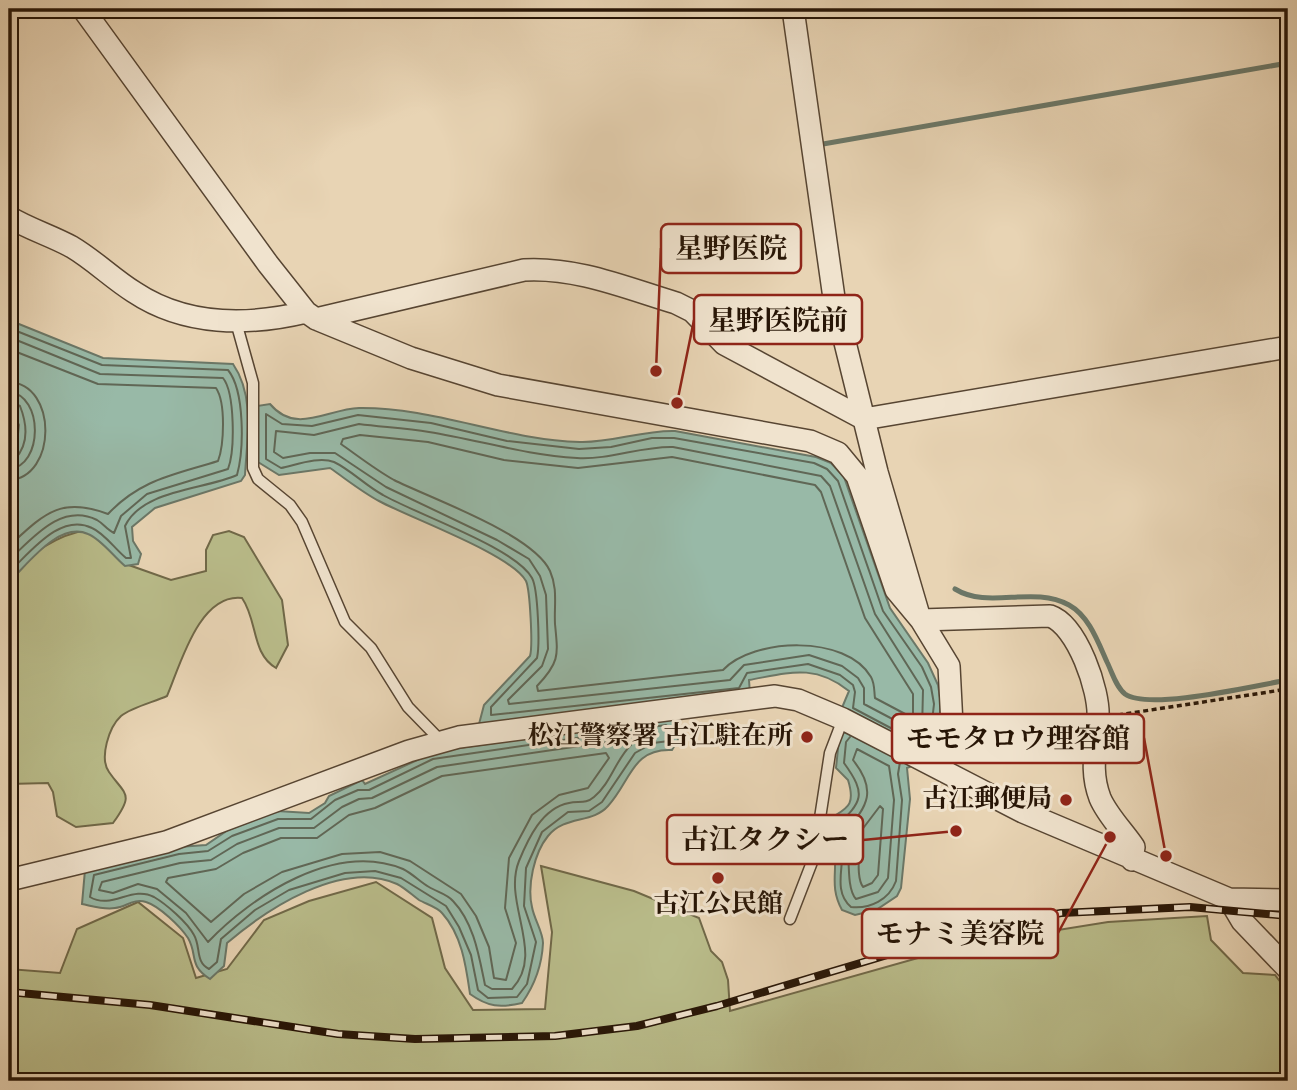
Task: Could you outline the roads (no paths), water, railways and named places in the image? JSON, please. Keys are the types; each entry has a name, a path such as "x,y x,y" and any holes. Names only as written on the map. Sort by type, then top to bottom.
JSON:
{"street":[{"path":"83,9 311,316 411,358 498,385 565,400 676,415 825,446 847,461 857,476 896,590 921,620 949,666 952,725 942,768"},
{"path":"793,9 834,298 877,472 921,620"},
{"path":"9,217 73,248 135,293 164,309 236,323 311,316 524,270 552,268 575,272 676,303 692,311 724,344 864,419 1288,347"},
{"path":"921,620 1050,616 1061,620 1073,636 1096,692 1098,718 1092,757 1101,798 1134,847 1132,860"},
{"path":"9,880 166,842 441,741 775,696 798,700 843,719 1023,812 1229,899 1288,901"},
{"path":"1229,899 1242,921 1288,969"}],"lane":[{"path":"236,323 253,383 253,468 258,479 290,505 312,539 324,577 345,622 371,649 408,707 441,741"},
{"path":"790,919 814,857 830,753 843,719"}],"water":[{"path":"9,320 103,358 233,364 240,376 247,403 245,475 241,481 155,508 132,527 133,541 141,554 138,564 125,566 88,534 66,533 45,546 9,582 9,457 17,443 19,425 9,406"},
{"path":"270,404 290,418 312,418 347,409 387,409 524,436 580,442 675,431 816,457 831,463 844,477 890,608 928,663 938,685 941,704 936,744 920,751 841,710 849,691 824,676 800,672 749,680 750,694 479,724 484,705 530,656 531,618 526,581 517,571 481,548 379,501 330,468 279,475 258,462 257,406"},
{"path":"675,717 678,740 672,750 648,754 640,760 602,812 562,825 543,843 535,860 530,889 533,912 543,939 541,959 537,975 522,1003 494,1005 470,994 459,941 442,913 397,884 376,878 353,878 330,883 306,891 284,903 227,943 224,966 210,979 196,964 188,938 169,917 151,904 138,901 119,907 98,908 82,904 85,870 178,847 206,845 228,830 277,811 309,813 325,803 329,796 362,780 365,784 424,757 424,753"},
{"path":"849,726 919,763 907,768 910,799 901,888 897,896 876,910 855,915 842,910 838,901 835,857 827,821 850,802 848,780 836,768 839,739"}],"waterway":[{"path":"823,144 1288,63"},
{"path":"955,589 982,598 1040,597 1069,605 1082,616 1092,630 1119,687 1125,694 1138,698 1179,698 1288,680"}],"railway":[{"path":"9,992 150,1005 338,1034 415,1039 555,1036 637,1026 717,1006 974,929 1061,913 1190,907 1288,916"}],"place":[{"name":"星野医院","path":"656,371"},
{"name":"星野医院前","path":"677,403"},
{"name":"松江警察署 古江駐在所","path":"807,737"},
{"name":"古江郵便局","path":"1066,800"},
{"name":"古江タクシー","path":"956,831"},
{"name":"モナミ美容院","path":"1110,837"},
{"name":"モモタロウ理容館","path":"1166,856"},
{"name":"古江公民館","path":"718,878"}]}
